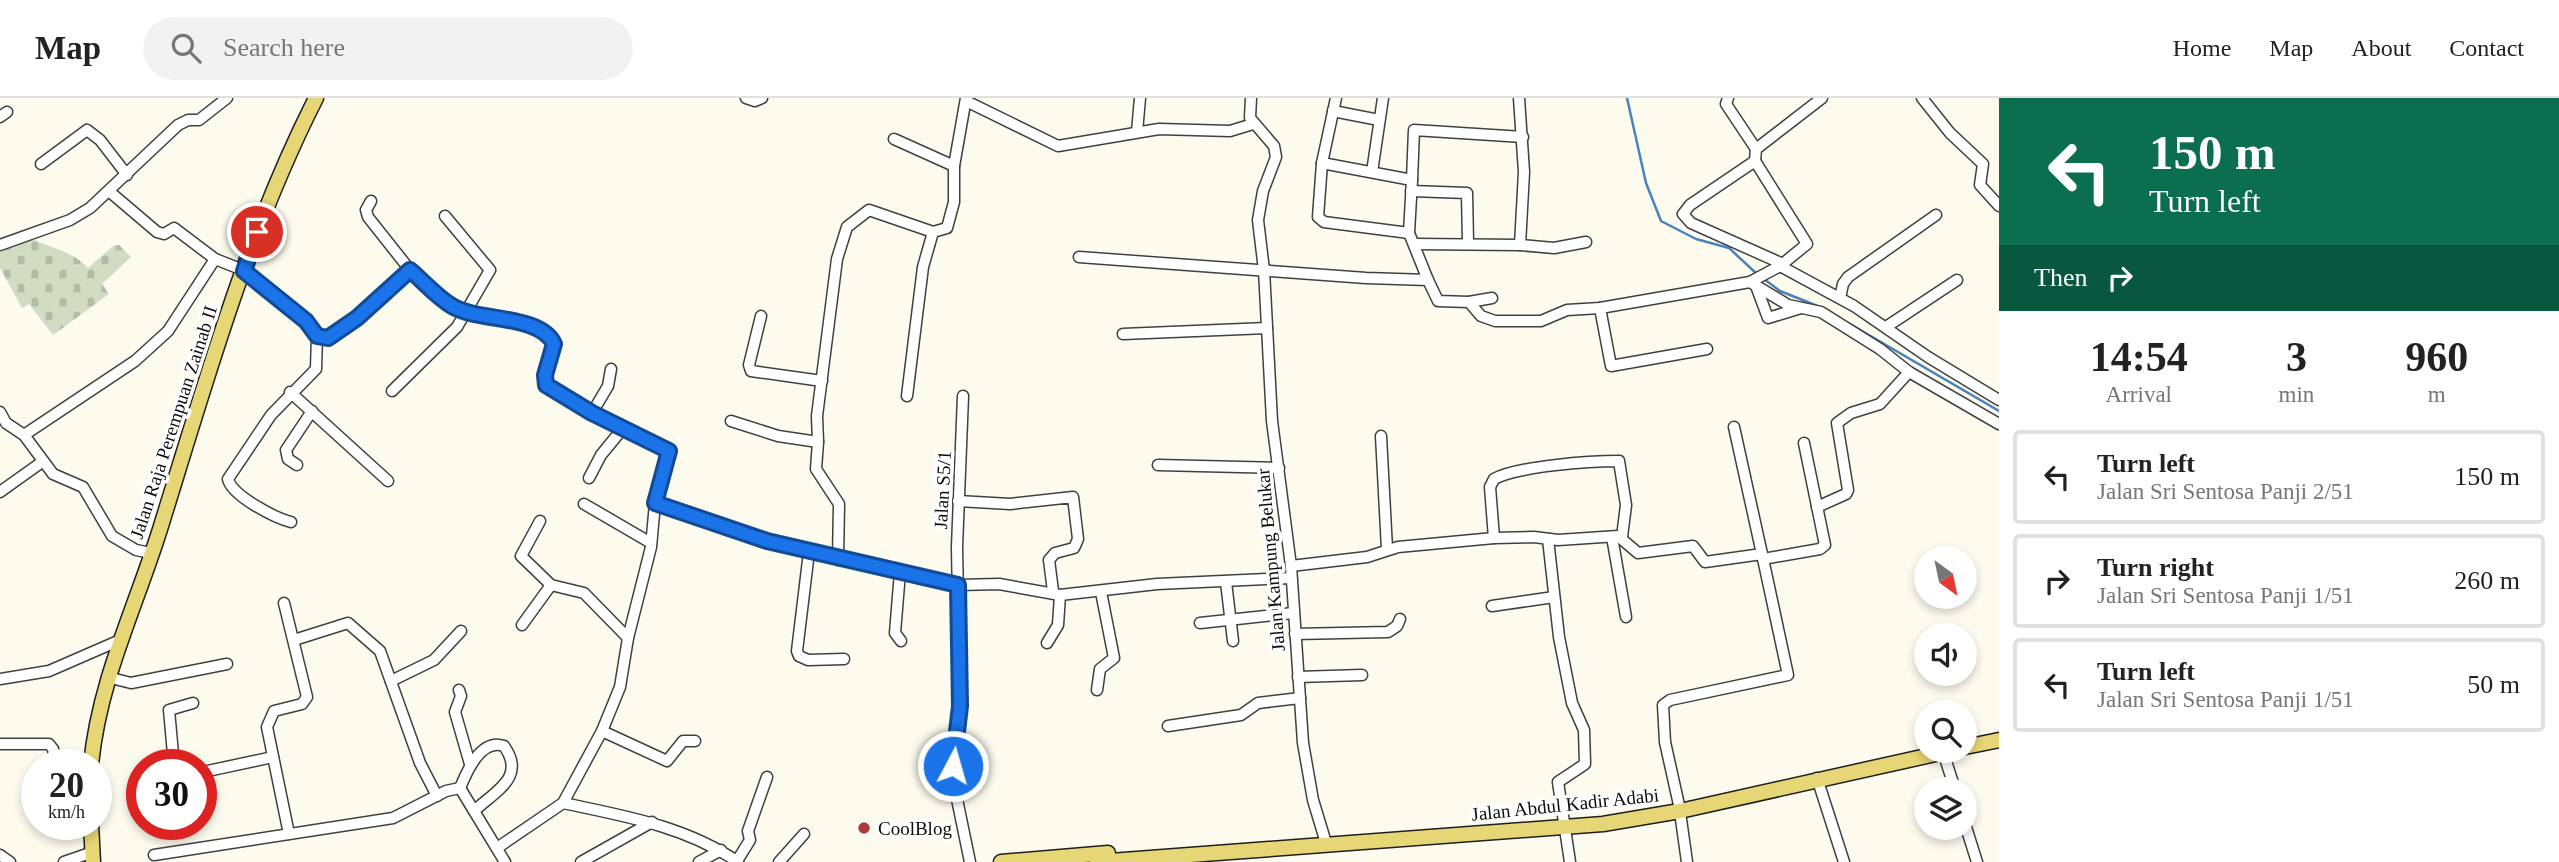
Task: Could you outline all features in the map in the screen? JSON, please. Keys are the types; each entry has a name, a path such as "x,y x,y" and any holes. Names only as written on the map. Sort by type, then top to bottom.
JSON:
{"main road":[{"name":"Jalan Raja Perempuan Zainab II","path":"94,749 107,677 151,553 210,361 282,167 316,98"},
{"path":"1977,745 1999,740"},
{"name":"Jalan Abdul Kadir Adabi","path":"1001,862 1151,851 1218,856 1326,843 1564,827 1680,811 1914,758"},
{"name":"Jalan Abdul Kadir Adabi","path":"1097,862 1152,859 1179,854"}],"street":[{"path":"0,245 70,220 110,192 178,125 188,120 199,120 227,98"},
{"path":"746,98 755,101 762,98"},
{"path":"1137,132 1139,98"},
{"path":"838,560 839,504 817,469 821,381 837,259 847,227 863,213 873,210 933,232 943,231 949,224 954,202 954,166 966,99 1049,145 1058,146 1159,129 1230,131 1253,124 1251,98"},
{"path":"1336,98 1322,163 1318,217 1324,222 1409,233"},
{"path":"1372,172 1383,98"},
{"path":"1519,98 1523,136 1523,225 1520,245"},
{"path":"1469,302 1481,316 1495,321 1541,321 1567,310 1600,308 1753,283 1806,247 1807,240 1755,161 1756,149 1726,104 1728,98"},
{"path":"1756,149 1822,98"},
{"path":"1927,99 1950,133 1983,164 1980,185 1999,206"},
{"path":"1334,111 1379,120"},
{"name":"Jalan Kampung Belukar","path":"1253,124 1274,146 1276,158 1263,191 1258,220 1264,270 1272,421 1291,566 1298,677 1311,788 1326,843"},
{"path":"41,164 87,130 100,140 127,175"},
{"path":"1492,298 1469,302 1438,301 1409,233 1414,130 1523,136"},
{"path":"894,139 954,166"},
{"path":"1755,161 1690,205 1683,214 1691,223 1840,298 1928,357 1999,400"},
{"path":"1322,163 1372,172 1411,185 1467,193 1468,243"},
{"path":"110,192 157,232 167,233 174,228 215,259 244,271 306,321 317,336 316,369 290,392 271,415 228,482 235,491 277,519 291,523"},
{"path":"371,201 366,210 368,217 410,270 453,307 467,313 522,323 550,336 554,344 545,375 546,385 592,413 669,451 655,503 651,543 628,638 620,687 603,731 563,803 497,848"},
{"path":"1840,298 1843,284 1848,277 1936,215"},
{"path":"392,391 449,337 467,313 490,270 445,216"},
{"path":"907,396 923,267 933,232"},
{"path":"1415,244 1468,243 1554,248 1586,242"},
{"path":"1079,257 1428,279"},
{"path":"24,435 135,361 168,331 215,259"},
{"path":"317,336 328,338 357,318 410,270"},
{"path":"1886,327 1958,280"},
{"path":"1753,283 1788,306 1821,312 1880,349 1909,372 1999,424"},
{"path":"1753,283 1768,318 1801,308"},
{"path":"1600,308 1611,366 1707,349"},
{"path":"761,316 749,369 821,381"},
{"path":"1123,334 1266,328"},
{"path":"592,413 608,386 611,369"},
{"path":"1817,507 1846,494 1848,489 1837,423 1851,413 1880,404 1909,372"},
{"path":"290,392 388,481"},
{"name":"Jalan S5/1","path":"963,396 958,501 960,706 952,775 970,862"},
{"path":"297,465 288,458 286,450 312,411"},
{"path":"0,412 6,423 24,435 42,462 57,477 83,487 112,536 136,550 151,553"},
{"path":"731,421 778,436 818,442"},
{"path":"589,478 601,455 624,427"},
{"path":"1687,862 1680,811 1665,742 1665,702 1788,675 1734,427"},
{"path":"1381,436 1387,548"},
{"path":"1291,566 1367,557 1387,548 1494,538 1617,537 1638,553 1693,546 1704,562 1825,547 1804,443"},
{"path":"1494,538 1490,487 1494,479 1531,470 1619,461 1626,505 1617,537 1626,617"},
{"path":"0,492 42,462"},
{"path":"1158,465 1279,468"},
{"path":"958,501 1010,503 1073,497 1078,539 1074,548 1055,552 1049,560 1057,593 1058,625 1047,643"},
{"path":"655,503 838,560 958,585 999,584 1057,593 1101,592 1157,584 1291,579"},
{"path":"584,504 651,543"},
{"path":"540,521 520,554 551,585 584,593 628,638"},
{"path":"1548,539 1554,597 1572,703 1584,730 1586,758 1582,768 1564,775 1558,782 1570,862"},
{"path":"809,552 797,651 808,660 844,659"},
{"path":"900,572 895,633 901,641"},
{"path":"1226,582 1233,641"},
{"path":"522,625 551,585"},
{"path":"1097,690 1100,669 1114,658 1101,592"},
{"path":"1492,606 1554,597"},
{"path":"284,603 307,699 302,704 279,708 271,714 267,727 289,834"},
{"path":"1200,623 1293,613"},
{"path":"1295,634 1388,632 1398,626 1400,619"},
{"path":"294,639 352,624 363,638 379,648 420,763 437,796"},
{"path":"391,681 434,660 461,631"},
{"path":"0,679 49,671 118,641"},
{"path":"107,677 131,683 227,664"},
{"path":"1298,677 1362,675"},
{"path":"459,690 461,696 455,715 470,764"},
{"path":"1168,726 1241,715 1259,703 1300,698"},
{"path":"173,749 169,710 193,703"},
{"path":"603,731 667,761 681,743 695,741"},
{"path":"0,744 49,744 51,749"},
{"path":"154,855 393,818 460,788 470,764 498,744 504,746 514,762 512,774 474,811"},
{"path":"217,770 273,757"},
{"path":"563,803 652,822 720,850 737,862 750,840 748,831 767,777"},
{"path":"1817,778 1835,825 1844,862"},
{"path":"460,788 505,862"},
{"path":"581,862 652,822"},
{"path":"779,862 804,834"},
{"path":"1970,840 1977,862"},
{"path":"699,862 720,850"},
{"path":"0,855 10,862"},
{"path":"64,862 93,857"}],"green space":[{"path":"30,238 68,254 88,268 113,246 119,245 131,257 102,284 109,294 53,335 29,304 22,308 0,268 0,248"}],"waterway":[{"path":"1627,98 1646,183 1661,221 1696,239 1729,248 1758,275"},
{"path":"1764,279 1780,291 1820,307"},
{"path":"1850,324 1999,411"}],"place":[{"name":"CoolBlog","path":"864,828"}],"route":[{"path":"257,232 244,271 306,321 317,336 328,338 357,318 410,270 453,307 467,313 522,323 550,336 554,344 545,379 550,389 669,451 655,503 767,541 838,560 873,565 958,585 960,706 953,766"}]}
